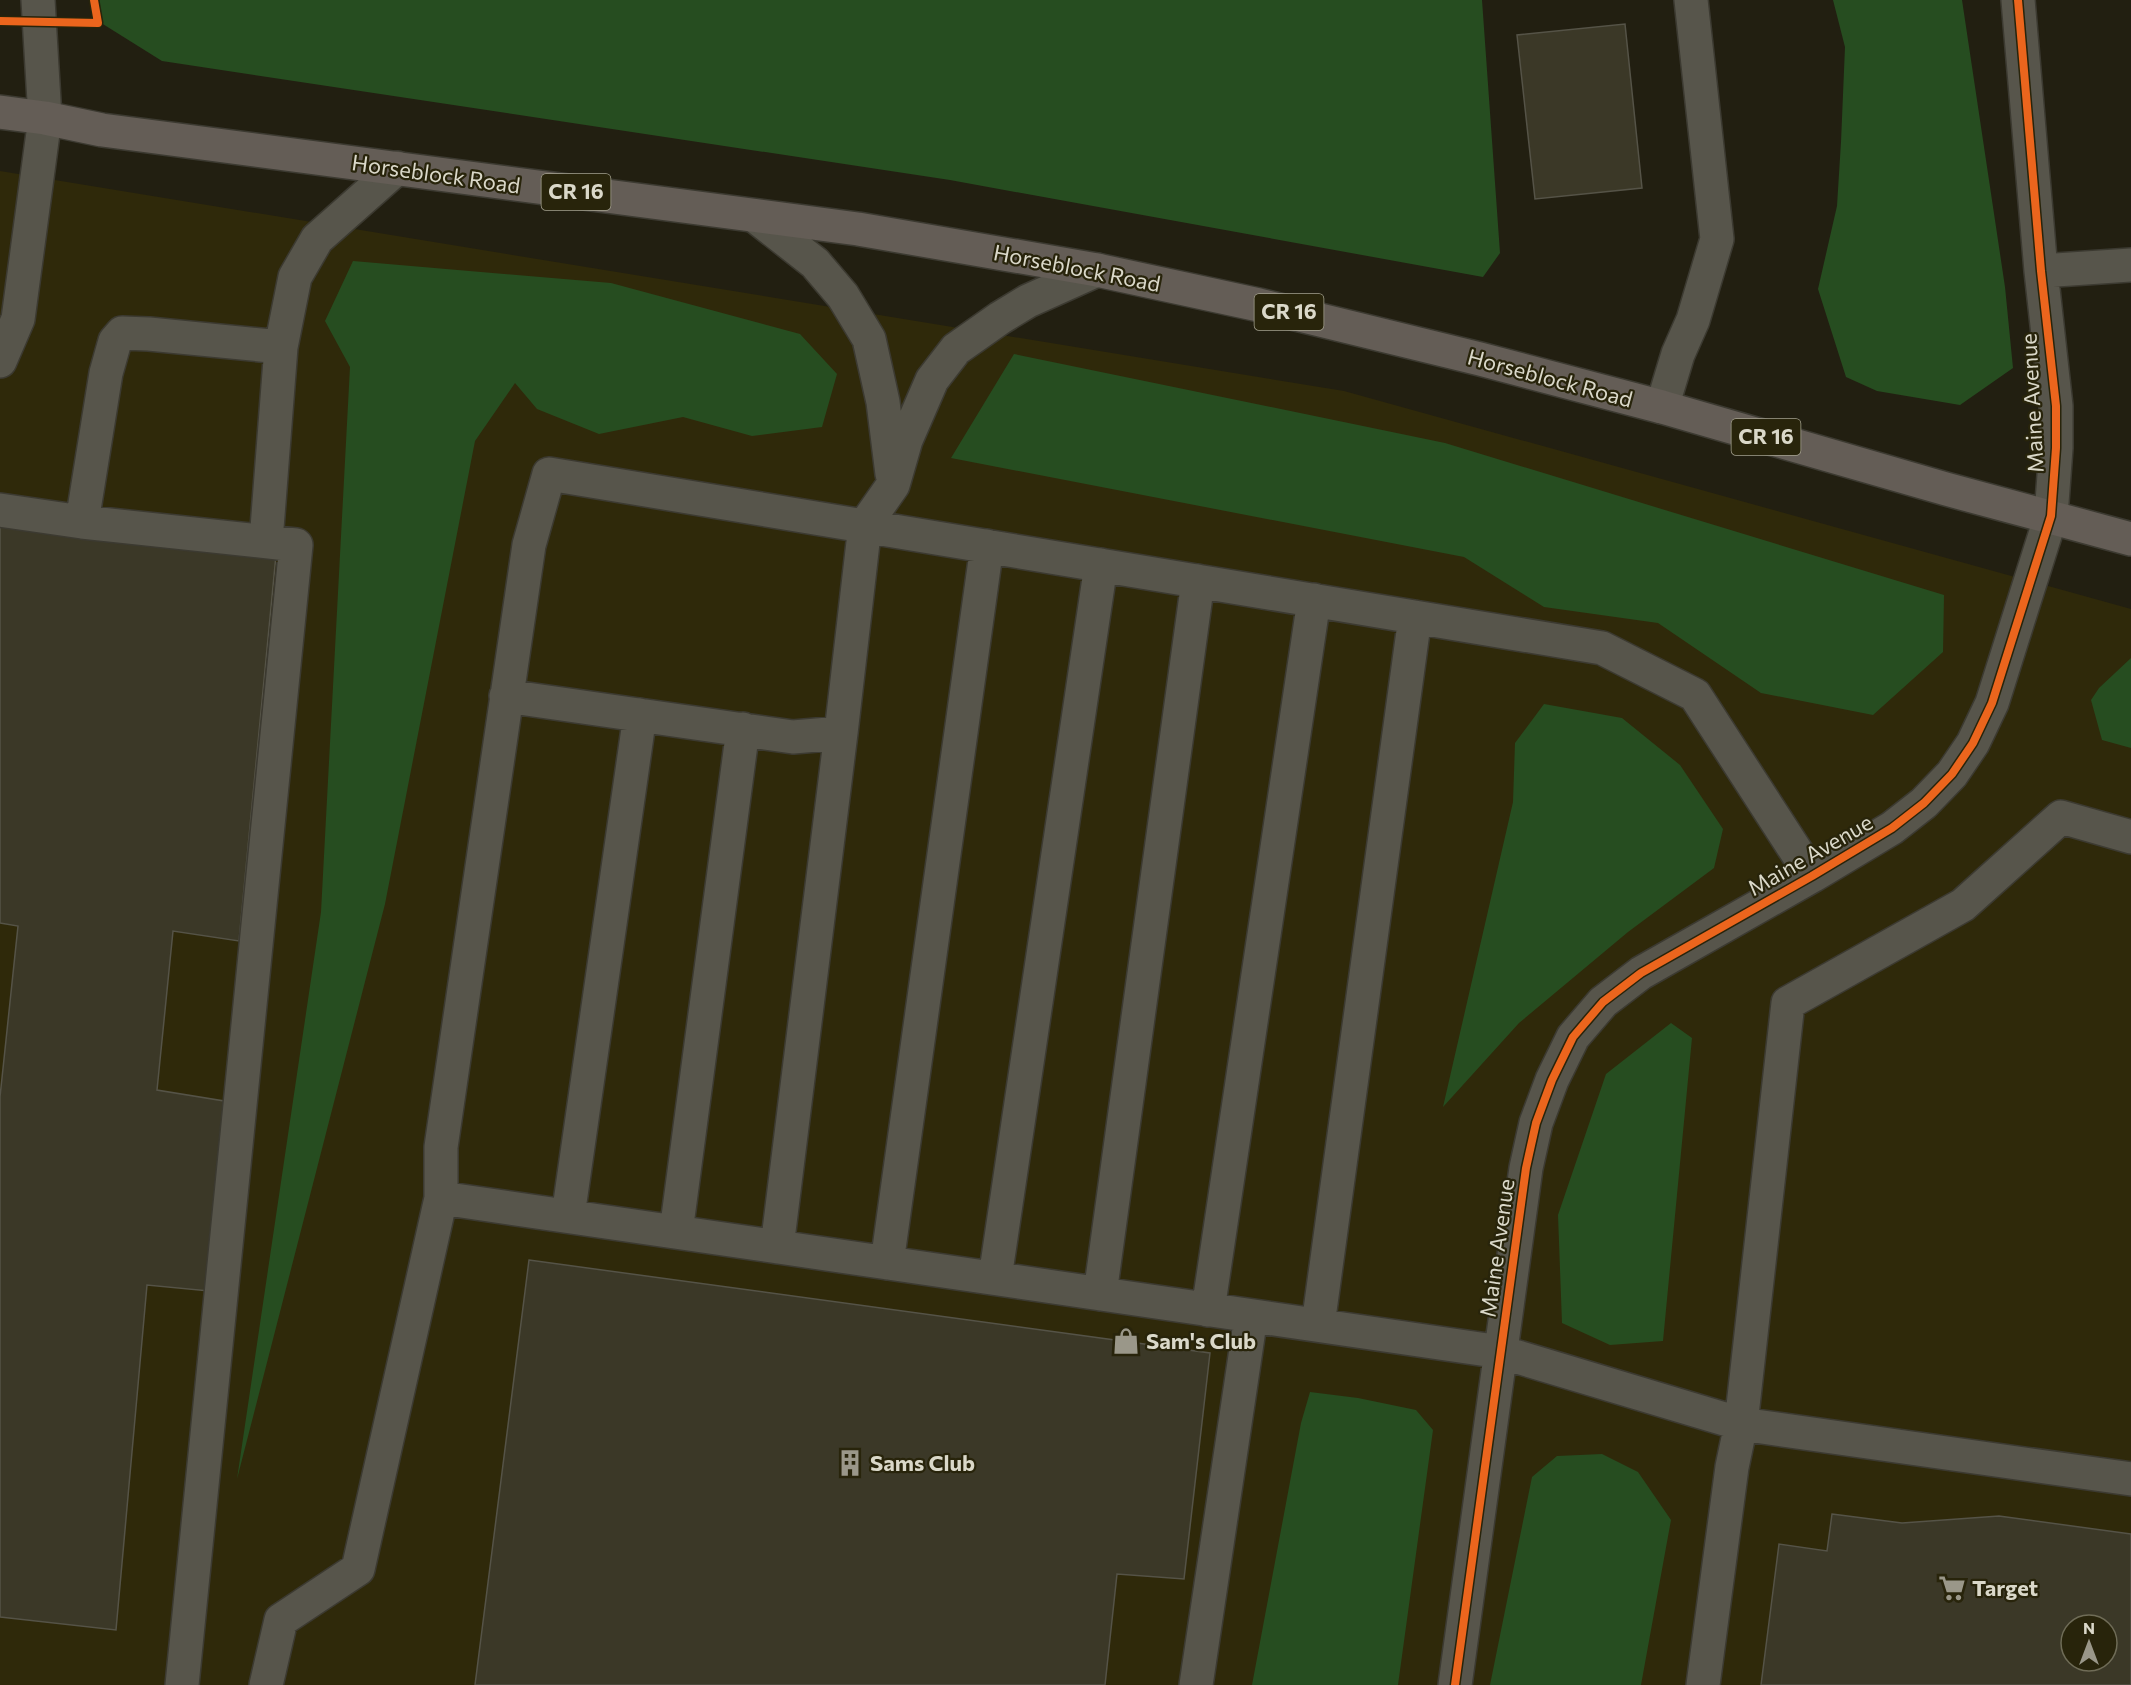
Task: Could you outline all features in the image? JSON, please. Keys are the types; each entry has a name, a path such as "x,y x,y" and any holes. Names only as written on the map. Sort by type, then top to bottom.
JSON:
{"main road":[{"name":"Horseblock Road","path":"0,112 45,118 102,130 858,229 1097,270 1390,336 1662,407 1946,489 2131,539"}],"street":[{"path":"0,361 18,319 45,118 38,0"},
{"path":"1662,407 1678,354 1693,320 1717,239 1691,0"},
{"name":"Maine Avenue","path":"1455,1685 1526,1168 1536,1123 1552,1080 1574,1037 1603,1002 1641,973 1812,876 1892,828 1924,804 1952,774 1973,743 1992,704 2051,516 2056,448 2055,406 2018,0"},
{"path":"266,541 281,347 295,277 317,239 397,168"},
{"path":"755,216 815,263 843,296 869,339 883,402 893,485"},
{"path":"2041,271 2131,265"},
{"path":"777,1247 865,525 893,485 906,440 932,380 956,349 1028,301 1097,270"},
{"path":"82,522 106,374 115,340 122,333 281,347"},
{"path":"266,1685 281,1620 358,1569 441,1198 441,1147 506,696 529,545 549,474 1602,648 1695,694 1812,876"},
{"path":"0,510 82,522 296,545 182,1685"},
{"path":"887,1263 987,546"},
{"path":"995,1278 1101,565"},
{"path":"1100,1294 1198,581"},
{"path":"1208,1310 1314,600"},
{"path":"1318,1325 1415,617"},
{"path":"506,696 793,737 841,733"},
{"path":"568,1216 640,715"},
{"path":"676,1232 743,729"},
{"path":"1703,1685 1732,1467 1741,1424 1788,1003 1963,905 2061,818 2131,837"},
{"path":"441,1198 1501,1352 1741,1424 2131,1479"},
{"path":"1196,1685 1251,1316"}],"shaded area":[{"path":"0,171 1344,391 2131,609 2131,1685 0,1685"}],"green space":[{"path":"95,0 1482,0 1500,253 1483,277 950,180 162,61 98,21"},
{"path":"1833,0 1962,0 2005,287 2013,368 1960,405 1877,391 1846,377 1818,289 1837,206 1841,142 1845,47"},
{"path":"353,261 611,283 800,334 837,374 822,427 752,436 683,417 599,434 537,409 515,383 475,441 385,904 237,1479 321,912 350,367 325,321"},
{"path":"1014,354 1445,443 1944,595 1943,652 1873,715 1761,693 1658,623 1544,607 1464,557 951,458"},
{"path":"2131,658 2131,748 2102,740 2091,700 2099,688"},
{"path":"1544,704 1622,718 1680,765 1723,829 1714,868 1628,932 1519,1023 1443,1107 1513,802 1515,743"},
{"path":"1671,1023 1692,1038 1663,1341 1610,1345 1562,1323 1558,1215 1606,1074"},
{"path":"1310,1392 1358,1398 1416,1410 1433,1430 1398,1685 1252,1685 1301,1423"},
{"path":"1602,1454 1638,1472 1671,1520 1641,1685 1490,1685 1532,1477 1557,1456"}],"building":[{"path":"1625,24 1642,188 1535,199 1517,35"},
{"path":"0,526 276,555 239,941 173,931 157,1090 224,1101 209,1291 147,1285 116,1630 0,1617 0,1097 18,926 0,923"},
{"name":"Sams Club","path":"529,1260 1210,1353 1184,1579 1117,1574 1105,1685 475,1685"},
{"name":"Target","path":"1832,1514 1902,1523 1999,1516 2131,1534 2131,1685 1761,1685 1779,1544 1827,1551"}],"cycle path":[{"path":"0,21 98,23 94,0"},
{"path":"1455,1685 1526,1168 1536,1123 1552,1080 1573,1037 1603,1002 1641,973 1892,828 1924,803 1952,774 1973,743 1992,703 2051,516 2056,448 2056,406 2041,271 2018,0"}],"place":[{"name":"Sam's Club","path":"1126,1341"},
{"name":"Sams Club","path":"850,1463"},
{"name":"Target","path":"1952,1588"}]}
